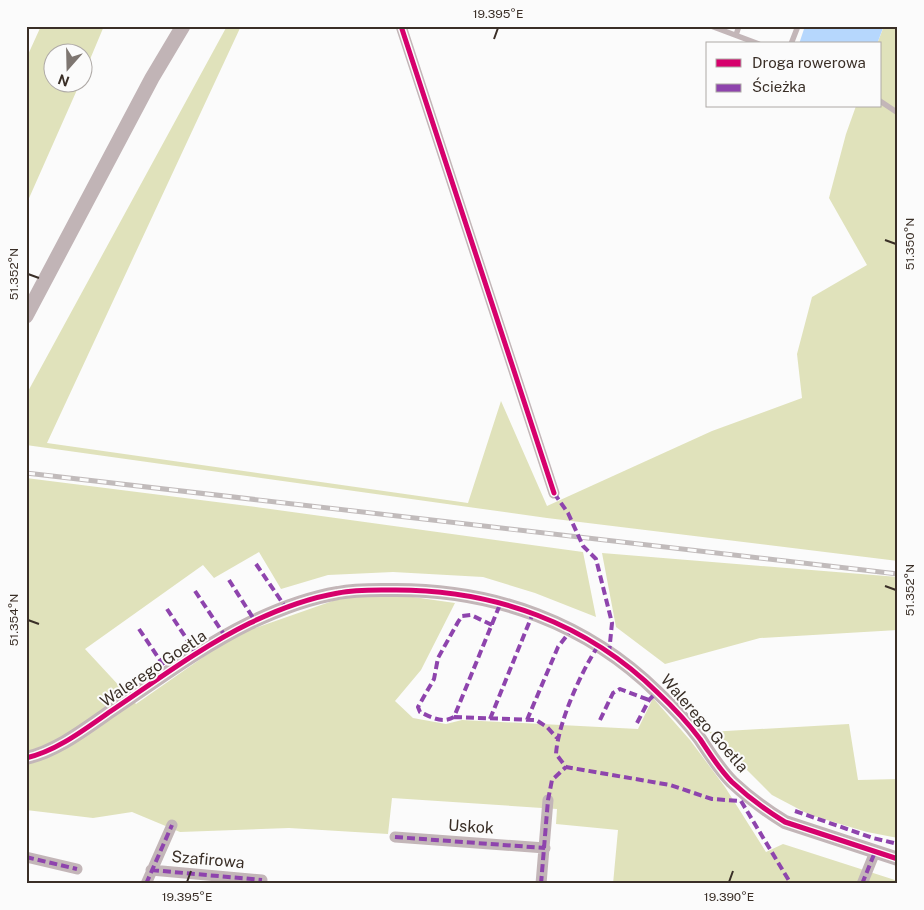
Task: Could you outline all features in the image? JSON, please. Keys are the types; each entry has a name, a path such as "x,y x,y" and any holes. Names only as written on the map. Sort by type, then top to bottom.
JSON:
{"main road":[{"path":"152,78 176,26"},
{"path":"26,316 152,78 183,26"}],"street":[{"path":"401,26 554,493"},
{"name":"Walerego Goetla","path":"26,758 37,756 62,743 196,653 255,620 286,608 340,592 368,590 441,591 501,602 533,613 571,630 598,646 657,692 698,737 732,781 774,815 786,822 898,859"},
{"path":"541,884 548,800"},
{"name":"Szafirowa","path":"146,884 172,825"},
{"name":"Uskok","path":"395,837 545,848"},
{"path":"862,884 875,852"},
{"path":"26,857 77,869"},
{"name":"Szafirowa","path":"151,870 262,880"}],"lane":[{"path":"711,26 754,42"},
{"path":"736,35 739,26"},
{"path":"792,42 798,26"},
{"path":"882,103 898,113"}],"green space":[{"path":"41,26 104,26 92,55 92,42 42,42 42,92 76,92 26,205 26,59"},
{"path":"227,26 241,26 47,443 468,503 501,401 547,506 712,431 802,398 797,354 812,297 867,265 829,198 846,134 855,108 882,108 882,42 878,42 884,26 898,26 898,561 547,518 26,445 26,395"},
{"path":"26,478 583,552 596,617 535,593 483,577 393,572 328,575 281,589 259,552 214,578 203,565 85,649 136,704 235,635 344,597 413,597 455,603 421,670 395,701 413,718 446,724 462,720 638,729 653,698 690,740 725,787 766,852 783,844 898,881 898,884 613,884 618,830 556,824 557,809 392,798 388,834 289,828 180,832 132,812 93,818 26,810"},
{"path":"602,553 898,577 898,630 760,638 665,664 616,627"},
{"path":"849,724 858,780 898,779 898,838 867,832 810,815 772,795 709,732"}],"water":[{"path":"805,26 879,26 883,28 878,42 800,42"}],"railway":[{"path":"26,473 898,574"}],"marked path":[{"path":"554,493 568,513 583,546 596,559 612,623 609,653"},
{"path":"256,564 286,608"},
{"path":"229,580 255,621"},
{"path":"195,591 225,636"},
{"path":"492,625 471,615 462,616 438,658 434,679 418,707 420,712 441,720 454,717 501,602"},
{"path":"167,609 196,653"},
{"path":"490,719 533,613"},
{"path":"139,629 168,672"},
{"path":"527,720 558,647 571,630"},
{"path":"598,646 578,683 561,728 556,754 566,767 670,785 712,799 741,801"},
{"path":"600,720 613,693 620,689 649,700"},
{"path":"637,723 653,696"},
{"path":"454,717 536,720 547,727 557,738"},
{"path":"541,884 548,800 552,780 566,767"},
{"path":"741,801 791,884"},
{"path":"795,811 873,838 898,844"},
{"path":"146,884 172,825"},
{"path":"395,837 545,848"},
{"path":"862,884 875,852"},
{"path":"26,857 77,869"},
{"path":"151,870 262,880"}],"cycle path":[{"path":"401,26 554,493"},
{"path":"26,758 49,750 70,739 162,676 232,632 305,601 327,595 360,590 433,592 469,596 504,604 538,615 601,647 630,668 664,698 700,739 732,782 744,793 785,822 898,859"}]}
